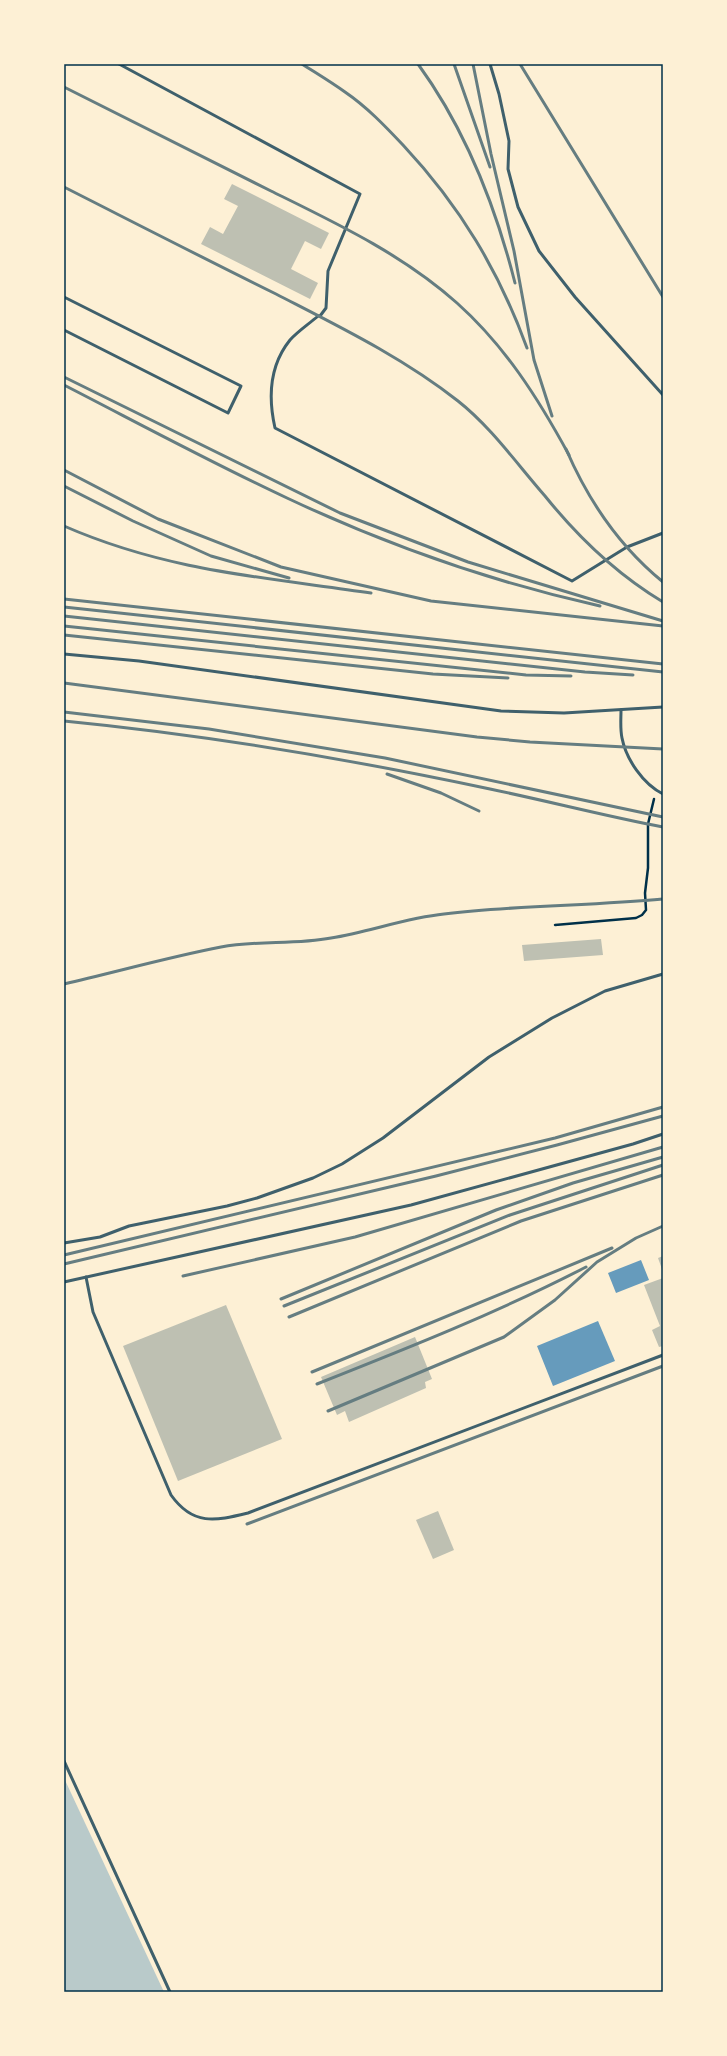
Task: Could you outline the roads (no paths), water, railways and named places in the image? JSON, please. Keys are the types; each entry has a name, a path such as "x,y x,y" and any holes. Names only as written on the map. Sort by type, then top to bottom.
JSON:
{"lane":[{"path":"119,64 360,194 328,271 326,308 320,316 318,316 290,340 278,358 270,387 271,409 275,428 572,581 627,547 663,533"},
{"path":"490,64 499,94 509,141 508,169 518,207 540,251 575,297 663,396"},
{"path":"64,297 241,386 228,413 64,330"},
{"path":"64,654 139,661 501,711 564,713 663,707"},
{"path":"621,710 622,738 632,765 657,791 663,794"},
{"path":"64,1243 100,1237 129,1226 257,1198 313,1178 342,1164 383,1138 489,1057 552,1018 605,991 663,974"},
{"path":"64,1282 411,1205 625,1147 663,1134"},
{"path":"86,1277 93,1312 171,1495 180,1509 193,1516 204,1518 225,1518 248,1513 663,1355"},
{"path":"64,1761 170,1992"}],"water":[{"path":"641,1260 649,1280 616,1293 608,1273"},
{"path":"598,1321 615,1361 553,1386 537,1346"}],"railway":[{"path":"302,64 340,88 368,110 424,168 476,240 504,292 527,348"},
{"path":"418,64 451,115 465,141 488,196 515,283"},
{"path":"454,64 490,167"},
{"path":"473,64 491,154 514,251 534,360 552,416"},
{"path":"520,64 663,297"},
{"path":"64,87 344,228 391,254 436,285 474,320 505,355 533,393 569,455"},
{"path":"64,187 346,330 392,356 437,385 482,422 571,526 585,540 630,580 663,602"},
{"path":"64,377 340,513 468,562 663,621"},
{"path":"64,385 259,485 363,531 440,561 480,574 520,586 600,606"},
{"path":"566,449 584,486 607,522 633,554 663,582"},
{"path":"64,470 158,519 281,567 431,601 663,626"},
{"path":"64,486 133,521 211,556 289,578"},
{"path":"64,526 102,541 178,563 253,577 371,593"},
{"path":"64,599 663,664"},
{"path":"64,607 663,672"},
{"path":"64,616 585,672 633,675"},
{"path":"64,626 526,675 571,676"},
{"path":"64,635 433,674 508,678"},
{"path":"64,683 477,737 530,742 663,749"},
{"path":"64,712 209,729 385,758 663,817"},
{"path":"64,721 171,733 331,758 490,789 663,827"},
{"path":"387,774 441,793 479,811"},
{"path":"64,984 221,947 317,940 430,916 471,911 663,899"},
{"path":"64,1255 555,1138 663,1107"},
{"path":"64,1264 436,1176 663,1116"},
{"path":"183,1276 355,1237 663,1147"},
{"path":"281,1299 496,1210 573,1183 663,1157"},
{"path":"284,1306 510,1215 663,1165"},
{"path":"289,1317 521,1221 663,1175"},
{"path":"328,1411 504,1337 555,1300 597,1262 636,1238 663,1226"},
{"path":"312,1372 612,1248"},
{"path":"317,1384 487,1314 586,1267"},
{"path":"247,1524 663,1366"}]}
